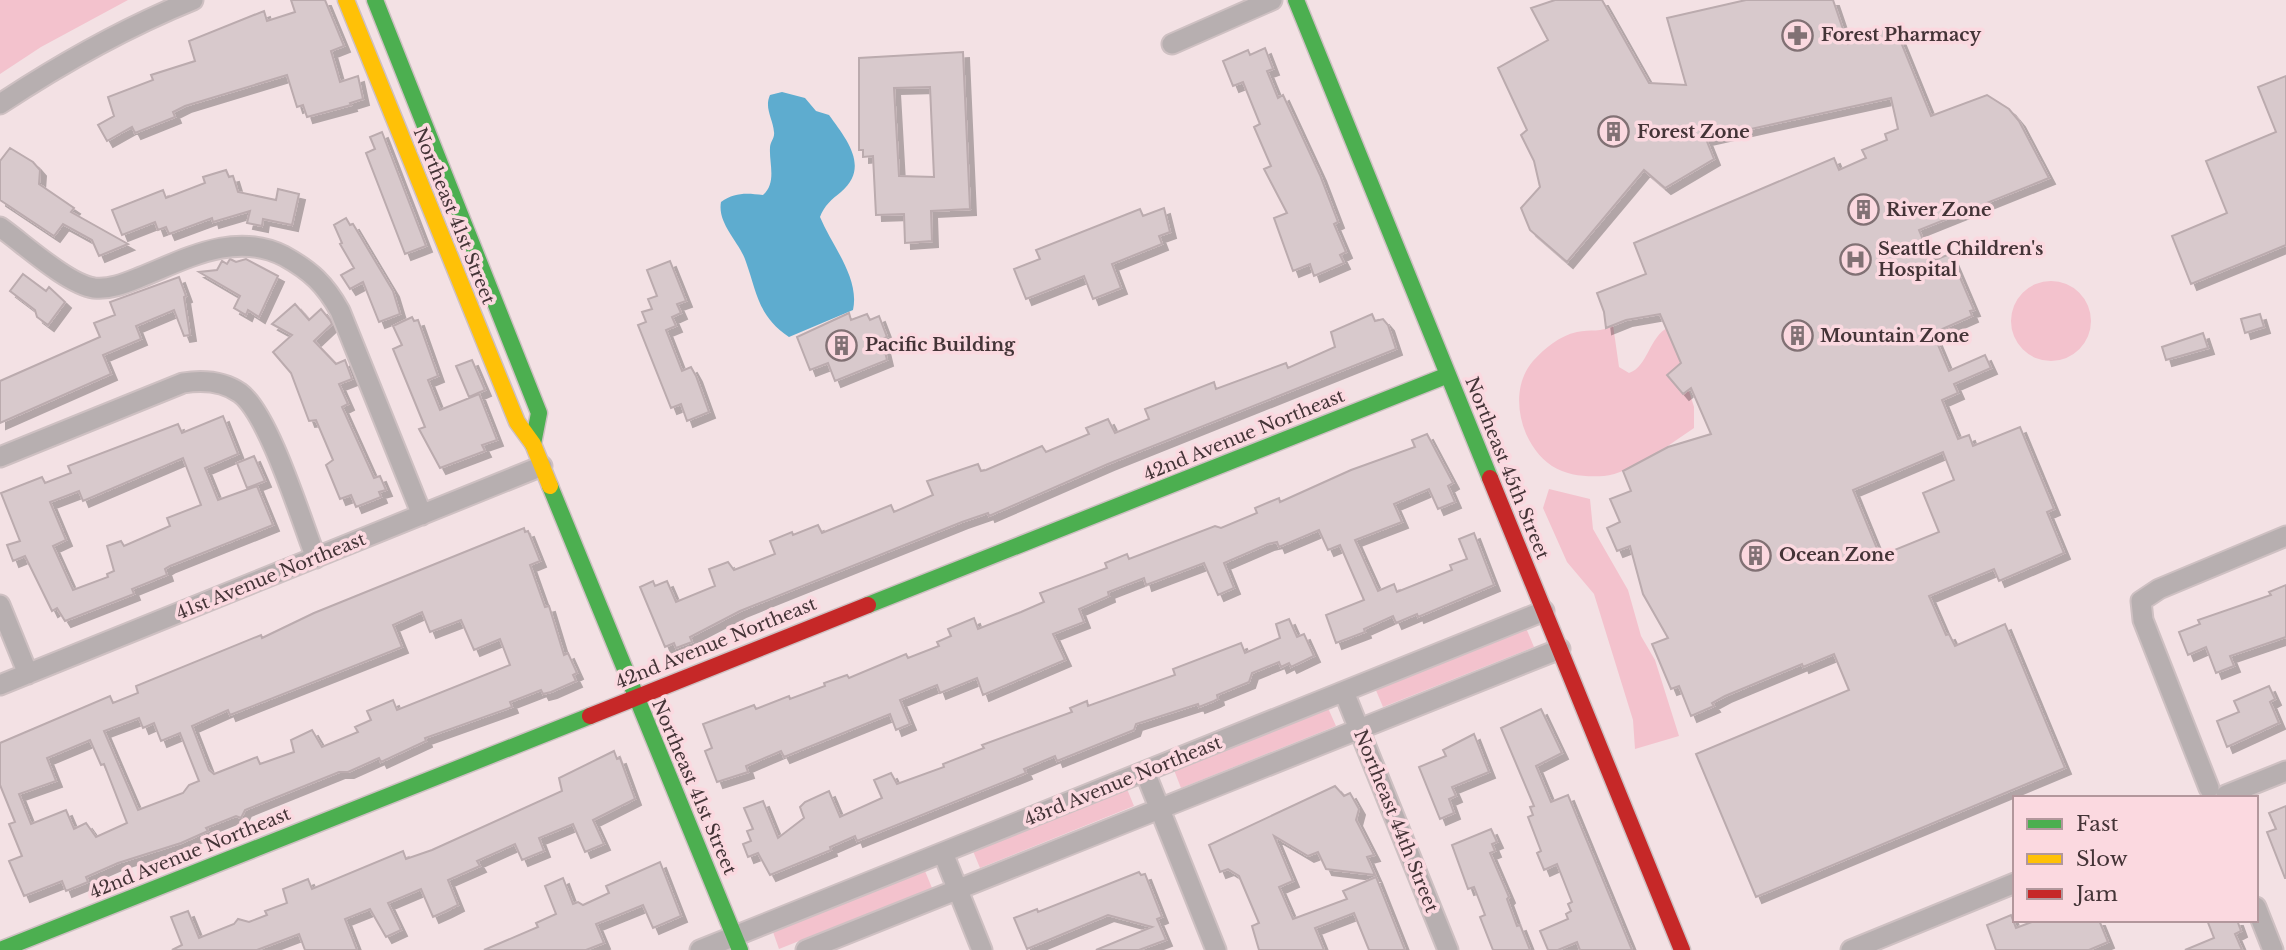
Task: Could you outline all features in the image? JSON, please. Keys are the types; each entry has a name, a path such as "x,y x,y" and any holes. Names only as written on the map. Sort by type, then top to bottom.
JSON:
{"street":[{"path":"0,104 58,66 120,32 193,0"},
{"name":"Northeast 41st Street","path":"346,0 517,422 533,444 737,943"},
{"name":"Northeast 41st Street","path":"375,0 539,413 533,444"},
{"path":"1172,44 1272,0"},
{"name":"Northeast 45th Street","path":"1296,0 1682,950"},
{"path":"0,226 68,276 93,288 125,283 204,251 231,246 278,254 314,274 329,290 340,311 422,515"},
{"name":"42nd Avenue Northeast","path":"0,950 635,695 1448,375"},
{"path":"0,457 183,383 196,381 225,385 250,402 259,415 316,558"},
{"name":"41st Avenue Northeast","path":"0,685 542,466"},
{"path":"2286,536 2159,589 2141,601 2143,620 2216,795 2286,771"},
{"path":"0,605 28,674"},
{"name":"43rd Avenue Northeast","path":"700,950 737,943 943,853 1545,611"},
{"path":"806,950 1560,649"},
{"name":"Northeast 44th Street","path":"1344,692 1448,950"},
{"path":"1145,772 1216,950"},
{"path":"943,853 982,950"},
{"path":"1851,950 2013,884"},
{"path":"2258,912 2273,950"}],"shaded area":[{"path":"0,0 128,0 41,47 0,74"},
{"path":"2051,281 2066,284 2079,293 2088,306 2091,321 2088,336 2079,349 2066,358 2051,361 2036,358 2023,349 2014,336 2011,321 2014,306 2023,293 2036,284"},
{"path":"1613,325 1619,367 1629,373 1640,365 1657,337 1669,327 1694,407 1694,428 1626,470 1604,476 1564,472 1541,457 1532,445 1521,417 1520,387 1533,361 1547,347 1570,334 1600,330"},
{"path":"1549,489 1590,499 1593,529 1628,590 1641,636 1655,660 1679,736 1635,749 1633,720 1594,594 1567,562 1543,508"},
{"path":"1526,628 1534,647 1383,707 1375,688"},
{"path":"1328,708 1336,726 1181,788 1174,770"},
{"path":"1127,789 1134,806 980,868 973,851"},
{"path":"925,871 932,888 779,949 773,932"}],"water":[{"path":"782,92 805,98 816,111 829,115 843,134 855,163 850,183 829,203 820,217 849,274 854,298 853,310 789,337 765,312 743,255 722,218 721,210 721,202 731,196 763,195 770,185 770,146 774,134 768,100 770,95"}],"building":[{"path":"291,0 325,0 344,46 331,51 340,82 358,76 363,99 307,117 303,105 297,107 287,75 185,106 173,112 175,117 135,133 132,127 107,141 98,125 114,116 108,97 153,80 151,75 195,61 189,41 264,11 267,21 295,12"},
{"path":"1555,0 1602,0 1649,83 1686,85 1667,18 1746,0 1833,0 1848,44 1894,25 1931,116 1987,95 2009,109 2019,121 2049,178 1919,230 1932,261 1950,254 1974,310 1970,311 1972,316 1933,333 1949,371 1985,355 1991,368 1954,384 1958,393 1942,400 1958,439 1969,435 1973,446 2020,427 2054,509 2047,512 2064,553 1999,581 1994,569 1929,596 1946,635 1949,634 1955,646 2005,624 2065,768 1756,897 1696,754 1849,690 1834,654 1803,667 1802,664 1725,696 1712,703 1714,706 1691,716 1679,686 1671,689 1652,644 1668,638 1643,594 1630,546 1617,551 1607,528 1620,522 1610,499 1631,491 1623,471 1668,447 1711,434 1691,388 1683,394 1667,375 1681,363 1660,314 1626,320 1606,328 1597,293 1646,274 1634,243 1834,158 1839,170 1866,158 1862,150 1887,140 1885,134 1898,129 1891,98 1706,139 1714,159 1665,188 1644,170 1567,262 1530,230 1521,208 1540,187 1534,161 1521,135 1527,130 1498,68 1548,40 1531,8","holes":["1943,452 1954,480 1923,493 1939,532 1880,556 1853,490"]},
{"path":"1265,48 1273,69 1267,71 1278,98 1283,95 1320,175 1338,222 1334,224 1346,252 1340,255 1344,263 1314,276 1310,264 1293,271 1274,218 1287,213 1264,169 1271,166 1254,127 1260,124 1243,82 1233,86 1223,61 1248,50 1250,55"},
{"path":"963,52 970,209 931,211 932,241 905,243 904,214 876,215 873,156 863,157 863,150 859,150 859,58","holes":["930,87 934,177 899,176 894,88"]},
{"path":"2286,76 2286,245 2191,284 2172,236 2227,213 2206,161 2276,132 2258,87"},
{"path":"382,132 426,246 405,254 366,153 375,149 370,137"},
{"path":"10,148 33,162 40,170 39,184 74,208 71,212 128,244 99,256 92,240 63,224 54,236 0,200 0,161"},
{"path":"226,170 229,177 233,176 238,192 276,200 278,189 299,194 292,225 263,219 262,226 247,223 250,211 213,222 212,218 169,234 166,227 158,230 155,222 122,235 112,210 163,190 166,198 205,183 203,177"},
{"path":"1164,208 1170,232 1159,236 1162,244 1112,264 1121,288 1093,299 1084,276 1026,299 1014,269 1040,259 1036,250 1140,209 1143,216"},
{"path":"346,218 350,225 353,224 393,291 400,314 379,322 363,282 350,289 341,275 354,268 340,244 342,243 334,225"},
{"path":"230,259 236,262 246,259 278,276 259,317 248,310 246,315 234,308 240,296 199,272 217,270 222,261 227,264"},
{"path":"670,261 686,301 677,304 681,313 672,317 676,326 666,330 682,371 691,367 696,376 709,412 687,421 681,404 671,408 638,325 646,322 642,312 652,309 648,299 657,296 647,270"},
{"path":"23,274 46,291 49,287 65,302 48,325 37,317 35,310 10,291"},
{"path":"179,277 186,296 190,335 184,336 174,310 136,326 141,339 103,355 111,374 0,423 0,381 100,337 94,323 115,315 110,302"},
{"path":"295,304 309,320 321,309 332,324 314,341 336,364 345,360 352,379 339,384 348,404 342,407 374,478 380,476 386,490 379,492 381,497 356,507 351,495 340,499 326,465 333,460 316,420 309,421 291,373 273,352 292,335 272,324"},
{"name":"Pacific Building","path":"849,313 851,320 867,314 870,320 879,316 887,337 882,339 887,360 835,381 828,363 810,370 797,337"},
{"path":"1372,314 1375,321 1383,319 1388,325 1396,349 1108,464 989,516 988,513 962,522 740,611 690,637 692,642 676,648 674,643 665,647 640,587 653,581 655,586 667,581 676,602 715,586 709,569 728,562 734,570 775,554 770,541 818,525 822,533 891,505 894,512 933,495 927,481 978,464 981,471 986,470 1042,446 1046,452 1089,434 1086,428 1108,419 1115,433 1149,419 1145,409 1214,382 1216,389 1286,363 1288,368 1335,347 1331,332"},
{"path":"2260,314 2264,327 2245,333 2241,319"},
{"path":"412,317 414,321 418,320 438,376 428,380 440,410 479,394 497,440 482,445 485,451 440,468 419,429 425,427 393,349 402,345 393,326"},
{"path":"2203,333 2208,348 2166,360 2162,347"},
{"path":"472,360 485,390 469,397 456,366"},
{"path":"223,416 238,454 205,468 218,500 257,486 273,525 170,566 165,569 167,575 132,589 134,594 65,621 57,608 52,611 25,556 13,561 7,545 20,541 1,493 42,477 45,483 71,473 68,466 178,424 182,433","holes":["183,458 201,505 167,518 170,526 124,546 121,541 107,546 114,571 107,574 108,577 73,590 53,546 66,540 50,502 79,491 83,501"]},
{"path":"1427,434 1453,483 1448,486 1455,502 1438,509 1429,489 1394,504 1402,522 1355,540 1378,591 1394,584 1397,592 1452,570 1450,565 1467,559 1459,539 1474,533 1494,585 1418,617 1417,614 1396,623 1393,616 1364,629 1365,632 1336,643 1326,615 1364,600 1340,545 1328,550 1319,530 1279,547 1277,542 1268,544 1224,563 1234,588 1218,595 1204,563 1146,585 1144,578 1108,592 1109,596 1079,609 1084,622 1053,634 1065,660 983,695 977,678 940,693 937,685 900,700 910,724 896,730 890,714 784,757 781,751 746,766 748,772 717,782 705,751 712,748 703,724 754,705 756,709 789,696 790,699 825,686 824,683 847,675 849,678 906,654 908,658 939,646 937,642 951,636 948,629 974,618 978,629 1021,612 1044,602 1040,593 1107,568 1105,563 1127,554 1129,559 1215,526 1221,528 1257,513 1255,508 1279,498 1280,502 1351,470 1415,447 1412,440"},
{"path":"254,456 265,481 247,488 237,463"},
{"path":"524,528 525,532 528,531 540,561 530,565 545,607 549,606 564,655 568,653 577,673 573,675 576,681 551,692 543,694 541,690 510,702 512,707 425,738 426,741 381,762 379,758 348,772 339,772 245,810 241,818 236,816 206,828 208,831 181,843 118,863 86,877 88,882 66,891 62,881 24,896 9,861 22,856 9,824 15,822 0,785 0,743 110,696 113,703 138,693 136,686 261,635 262,638 314,613","holes":["422,612 430,632 461,620 474,650 500,639 510,665 397,710 393,700 367,711 371,720 355,727 358,732 322,747 312,730 291,740 294,752 260,764 257,757 214,774 209,770 192,726 228,710 230,715 402,647 393,625","139,718 143,728 154,723 161,741 180,733 199,781 189,785 183,793 138,810 104,731","90,740 101,765 104,764 127,823 96,837 86,823 74,829 66,810 31,824 19,794 56,781 47,758"]},
{"path":"2286,585 2286,637 2230,656 2234,666 2216,673 2206,647 2188,655 2179,632 2200,624 2198,620 2271,595 2269,592"},
{"path":"1289,619 1297,637 1304,634 1314,656 1291,667 1289,663 1281,667 1279,662 1252,673 1249,682 1217,695 1218,699 1214,701 1136,724 1134,730 1057,761 1055,756 1024,769 1026,773 857,841 855,836 830,847 831,850 770,875 758,853 748,857 743,844 751,841 747,831 753,829 744,808 763,801 778,838 804,818 800,807 805,802 829,791 840,817 882,798 874,780 891,773 897,784 944,767 943,764 984,748 982,745 1072,712 1070,708 1087,701 1088,706 1175,675 1173,669 1241,643 1245,653 1280,638 1276,624"},
{"path":"2269,686 2275,699 2270,702 2279,723 2227,747 2217,721 2239,712 2234,701"},
{"path":"1541,709 1562,753 1536,766 1551,802 1568,795 1632,950 1580,950 1577,942 1558,950 1548,950 1540,931 1568,919 1566,914 1571,911 1568,904 1572,902 1557,864 1544,870 1537,853 1541,851 1528,817 1533,815 1530,807 1534,806 1501,728"},
{"path":"1474,734 1489,772 1452,787 1456,796 1449,799 1454,813 1440,819 1419,767 1446,756 1443,750"},
{"path":"614,751 617,759 620,758 635,799 593,820 604,844 585,852 573,824 539,838 544,851 522,860 515,844 477,861 480,866 448,880 458,905 433,917 421,889 388,903 401,930 386,937 370,909 345,919 357,950 305,950 299,934 257,950 172,950 182,945 171,917 188,911 199,938 234,924 238,919 249,922 267,915 265,911 287,903 283,889 308,879 312,889 403,851 406,859 432,850 562,791 559,778"},
{"path":"1335,786 1344,796 1350,793 1359,809 1356,820 1374,855 1367,857 1375,875 1326,869 1318,852 1308,856 1274,836 1293,881 1279,887 1293,919 1347,899 1343,891 1376,877 1405,950 1369,950 1354,913 1315,928 1324,950 1259,950 1252,926 1259,923 1239,876 1228,869 1220,872 1209,845"},
{"path":"2286,806 2285,878 2267,832 2276,829 2269,813"},
{"path":"1491,829 1497,842 1492,844 1495,851 1490,853 1509,897 1507,899 1517,926 1520,925 1530,950 1493,950 1480,917 1485,915 1474,887 1468,889 1452,845"},
{"path":"660,862 681,916 653,928 643,905 596,924 604,943 586,950 484,950 538,927 536,923 556,914 545,886 563,878 573,904 578,902 583,905 609,893 606,886"},
{"path":"1139,872 1141,875 1145,874 1162,917 1157,919 1166,940 1139,950 1096,950 1152,927 1108,915 1027,949 1014,918 1037,909 1038,912"},
{"path":"2011,915 2016,928 2032,922 2100,922 2108,942 2089,950 1996,950 1987,925"},
{"path":"2208,922 2238,922 2241,931 2235,934 2242,950 2185,950 2214,938"}],"traffic: fast":[{"path":"375,0 539,413 533,444"},
{"path":"1296,0 1490,478"},
{"path":"868,605 1448,375"},
{"path":"550,486 740,950"},
{"path":"0,950 590,716"}],"traffic: slow":[{"path":"346,0 517,422 533,444 550,486"}],"traffic: jam":[{"path":"1490,478 1682,950"},
{"path":"590,716 868,605"}],"place":[{"name":"Forest Pharmacy","path":"1798,35"},
{"name":"Forest Zone","path":"1614,132"},
{"name":"River Zone","path":"1863,210"},
{"name":"Seattle Children's Hospital","path":"1855,259"},
{"name":"Mountain Zone","path":"1797,336"},
{"name":"Pacific Building","path":"842,345"},
{"name":"Ocean Zone","path":"1756,555"}]}
